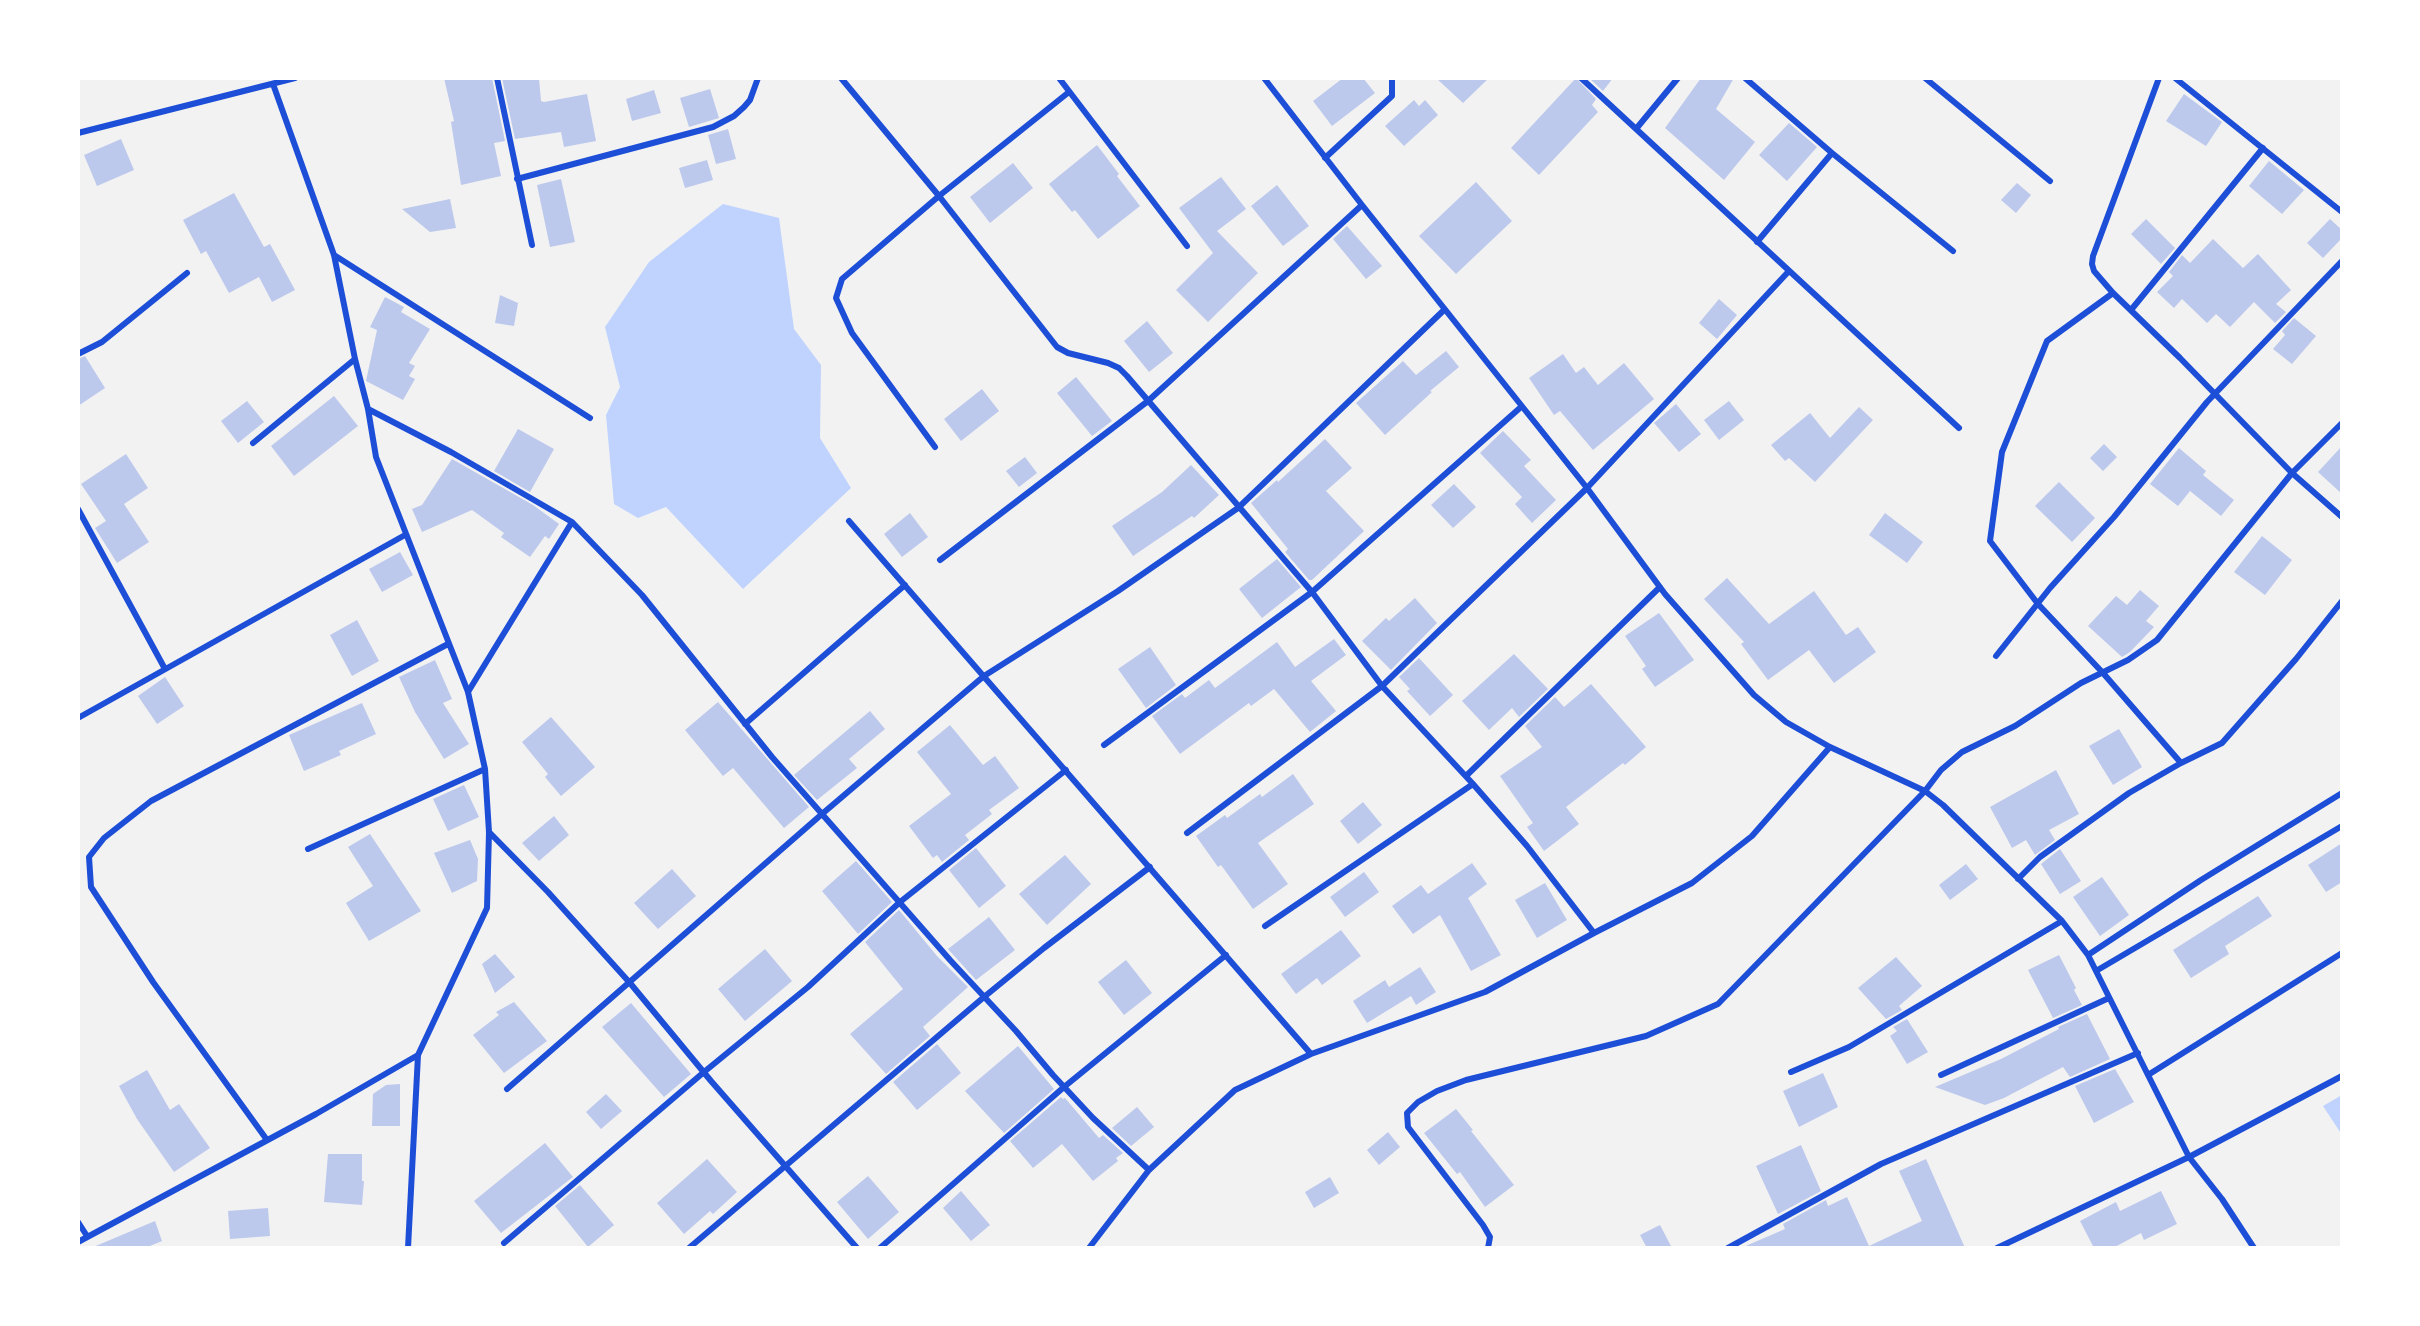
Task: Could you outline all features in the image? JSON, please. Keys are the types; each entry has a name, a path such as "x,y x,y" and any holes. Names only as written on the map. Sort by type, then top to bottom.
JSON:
{"street":[{"path":"78,133 295,78"},
{"path":"497,78 532,245"},
{"path":"517,179 713,127 734,116 744,107 750,100 758,78"},
{"path":"841,78 939,196 1057,348 1119,368 1312,592 1382,686 1473,783 1527,846 1594,933"},
{"path":"1059,78 1187,246"},
{"path":"1264,78 1325,159 1587,488 1660,587 1754,695 1786,722 1830,747 1925,791 1943,805 2062,921 2088,955 2188,1157 2222,1199 2254,1248"},
{"path":"1325,159 1392,96 1392,78"},
{"path":"1581,78 1959,428"},
{"path":"1636,129 1678,78"},
{"path":"1745,78 1832,153 1953,251"},
{"path":"1925,78 2050,181"},
{"path":"2159,78 2093,256 2094,271 2113,293 2215,393 2292,473 2342,517"},
{"path":"2175,78 2342,212"},
{"path":"273,84 334,255 355,359 368,409 376,457 468,692 485,769 489,832 487,908 418,1055 408,1248"},
{"path":"934,447 852,333 836,298 842,279 939,196 1069,92"},
{"path":"2131,310 2262,148"},
{"path":"1757,242 1832,153"},
{"path":"940,560 1148,401 1362,205"},
{"path":"334,255 590,418"},
{"path":"1996,656 2038,604 2114,518 2215,393 2342,261"},
{"path":"1187,833 1382,686 1587,488 1789,271"},
{"path":"78,354 102,342 187,273"},
{"path":"2113,293 2047,341 2002,452 1989,541 2038,604 2103,673 2181,763"},
{"path":"507,1089 984,676 1118,591 1238,508 1444,310"},
{"path":"254,443 355,359"},
{"path":"1104,746 1312,592 1521,407"},
{"path":"368,409 451,452 572,522 642,596 745,724 984,997 1093,1118 1149,1170"},
{"path":"1488,1248 1490,1237 1483,1225 1408,1127 1407,1113 1418,1102 1437,1091 1466,1080 1646,1036 1718,1004 1925,791 1941,770 1962,752 2015,726 2081,683 2128,660 2157,640 2292,473 2342,423"},
{"path":"78,508 165,669"},
{"path":"849,520 1311,1054"},
{"path":"468,692 572,522"},
{"path":"78,718 405,534"},
{"path":"745,724 905,585"},
{"path":"1466,776 1660,587"},
{"path":"2018,879 2040,857 2120,799 2181,763 2222,743 2288,668 2342,601"},
{"path":"267,1140 153,982 91,887 89,857 104,838 151,801 448,644"},
{"path":"1089,1248 1149,1170 1235,1090 1311,1054 1485,992 1692,883 1752,836 1830,747"},
{"path":"308,849 485,769"},
{"path":"504,1243 704,1072 808,987 900,902 1066,770"},
{"path":"1265,926 1473,783"},
{"path":"2088,955 2201,880 2342,794"},
{"path":"2096,971 2342,826"},
{"path":"489,832 548,892 630,983 857,1248"},
{"path":"689,1248 787,1167 984,997 1150,867"},
{"path":"1791,1072 1849,1047 2062,921"},
{"path":"2148,1075 2342,953"},
{"path":"880,1248 1065,1087 1226,955"},
{"path":"1941,1075 2109,998"},
{"path":"1728,1248 1881,1164 2138,1053"},
{"path":"78,1242 418,1055"},
{"path":"1997,1248 2188,1157 2342,1076"},
{"path":"78,1222 87,1236"}],"water":[{"path":"723,204 779,218 794,329 821,365 820,438 851,488 743,589 666,507 638,518 614,504 606,415 620,387 605,327 649,262"},
{"path":"2342,1095 2342,1135 2323,1106"}],"building":[{"path":"444,78 492,78 505,141 494,143 501,176 461,185 451,122 454,121"},
{"path":"502,78 539,78 541,101 544,102 587,94 596,141 564,147 561,132 515,139"},
{"path":"1343,78 1363,78 1375,93 1332,126 1313,101"},
{"path":"1436,78 1489,78 1463,103"},
{"path":"1576,78 1596,99 1592,105 1598,112 1539,175 1511,148"},
{"path":"1589,78 1613,78 1603,91"},
{"path":"1701,78 1734,78 1716,109 1755,142 1724,180 1665,128"},
{"path":"710,89 719,118 689,127 680,98"},
{"path":"654,90 661,113 632,121 626,99"},
{"path":"2184,94 2222,122 2206,146 2166,121"},
{"path":"1414,100 1419,106 1425,100 1438,115 1404,146 1385,126"},
{"path":"1789,123 1817,147 1787,181 1759,155"},
{"path":"728,129 736,159 716,164 708,135"},
{"path":"121,139 134,170 97,186 84,155"},
{"path":"1097,145 1140,206 1098,239 1075,210 1072,212 1049,184"},
{"path":"707,160 713,180 685,188 679,168"},
{"path":"2269,161 2304,190 2282,214 2249,186"},
{"path":"1013,163 1033,188 990,223 970,197"},
{"path":"1221,177 1246,209 1217,231 1258,273 1208,322 1176,290 1213,253 1179,208"},
{"path":"561,179 575,242 550,247 537,185"},
{"path":"1476,182 1512,221 1456,274 1419,236"},
{"path":"2017,183 2031,195 2016,213 2001,200"},
{"path":"1277,185 1309,226 1283,246 1251,206"},
{"path":"234,193 264,247 270,244 295,290 272,302 259,277 229,293 206,251 201,254 183,220"},
{"path":"450,199 456,228 430,232 402,209"},
{"path":"2146,219 2175,248 2161,264 2131,234"},
{"path":"2330,219 2342,230 2342,238 2323,258 2307,243"},
{"path":"1347,226 1382,266 1366,279 1333,239"},
{"path":"2213,239 2243,268 2258,254 2291,290 2276,304 2286,312 2275,323 2254,302 2230,327 2216,314 2207,323 2182,299 2174,308 2157,292 2173,276 2169,272 2182,255 2190,263"},
{"path":"500,295 518,303 514,326 495,323"},
{"path":"385,297 404,307 401,312 430,329 409,363 415,366 409,376 415,379 403,400 366,381 377,330 370,327"},
{"path":"1719,299 1737,315 1717,339 1699,323"},
{"path":"2294,318 2316,336 2292,364 2273,349 2285,335 2282,331"},
{"path":"1147,321 1173,353 1149,372 1124,341"},
{"path":"1446,351 1459,367 1430,391 1432,392 1385,435 1356,403 1403,361 1416,375"},
{"path":"1563,354 1576,373 1584,367 1598,385 1624,363 1654,399 1593,450 1560,411 1554,415 1529,378"},
{"path":"85,356 105,388 78,406 78,359"},
{"path":"1076,377 1112,421 1092,436 1057,393"},
{"path":"982,389 999,411 961,441 944,419"},
{"path":"334,396 358,426 294,476 271,446"},
{"path":"247,401 264,422 238,443 221,421"},
{"path":"1729,401 1744,420 1719,440 1704,420"},
{"path":"1676,404 1701,434 1679,452 1654,423"},
{"path":"1859,407 1873,420 1815,482 1789,458 1785,461 1771,445 1810,413 1830,438"},
{"path":"518,429 554,449 530,492 494,471"},
{"path":"1503,431 1531,460 1524,466 1556,500 1532,523 1515,504 1522,497 1480,453"},
{"path":"1325,439 1352,468 1326,491 1364,531 1312,580 1309,580 1285,552 1288,549 1251,503"},
{"path":"2104,444 2117,457 2103,471 2090,458"},
{"path":"2342,446 2342,494 2318,472"},
{"path":"2179,448 2206,471 2203,475 2234,500 2221,516 2190,491 2178,506 2150,484"},
{"path":"126,454 148,488 124,504 149,542 117,563 95,528 106,521 81,484"},
{"path":"1025,457 1037,473 1019,487 1006,471"},
{"path":"452,459 533,505 559,524 549,539 545,536 530,557 501,537 504,533 472,510 422,532 412,509 422,505"},
{"path":"1191,465 1219,495 1194,518 1192,516 1133,556 1112,526 1162,492"},
{"path":"2059,482 2095,518 2072,542 2035,506"},
{"path":"1454,484 1476,507 1453,528 1431,505"},
{"path":"910,513 928,537 902,557 884,534"},
{"path":"1885,513 1923,542 1907,563 1869,535"},
{"path":"2262,536 2292,560 2265,595 2234,572"},
{"path":"400,552 413,575 382,592 369,569"},
{"path":"1277,559 1301,587 1262,618 1239,589"},
{"path":"1727,578 1769,624 1814,591 1846,635 1858,627 1876,652 1834,683 1809,650 1768,680 1741,644 1744,642 1704,599"},
{"path":"2140,590 2159,606 2146,621 2154,627 2130,652 2122,657 2088,626 2116,596 2127,605"},
{"path":"1415,598 1437,623 1391,670 1362,641 1386,618 1389,621"},
{"path":"1659,613 1694,660 1655,687 1642,669 1646,666 1625,636"},
{"path":"357,620 379,661 352,676 330,635"},
{"path":"1334,639 1346,655 1311,681 1336,711 1310,732 1274,689 1251,706 1249,703 1180,754 1152,716 1182,694 1185,698 1209,680 1215,688 1277,642 1295,667"},
{"path":"1150,647 1176,685 1146,708 1118,669"},
{"path":"1514,654 1548,689 1519,717 1512,708 1489,730 1462,701"},
{"path":"1419,658 1453,695 1430,716 1407,691 1410,689 1399,677"},
{"path":"435,660 452,699 443,703 469,744 444,759 415,712 399,677"},
{"path":"165,677 184,706 157,724 138,696"},
{"path":"1591,684 1646,747 1566,807 1579,824 1544,851 1527,827 1533,823 1500,776 1542,747 1525,726 1555,697 1564,707"},
{"path":"718,702 809,807 784,828 733,768 723,776 685,730"},
{"path":"362,703 376,734 339,751 341,755 304,771 289,735"},
{"path":"870,711 885,729 849,759 857,768 817,800 794,775"},
{"path":"551,717 595,767 561,796 545,777 548,774 522,742"},
{"path":"950,725 983,765 995,756 1019,788 989,810 992,814 965,835 969,840 942,862 937,855 933,858 909,826 951,794 917,752"},
{"path":"2119,729 2142,767 2113,785 2089,746"},
{"path":"2056,770 2079,814 2049,830 2055,840 2035,855 2026,840 2012,848 1990,807"},
{"path":"1293,774 1314,804 1258,843 1288,884 1253,909 1221,865 1218,867 1196,836 1225,815 1227,818 1260,794 1262,797"},
{"path":"464,785 479,817 448,831 433,799"},
{"path":"1363,802 1382,825 1358,844 1340,821"},
{"path":"554,816 569,835 539,861 522,843"},
{"path":"370,834 421,911 369,941 346,903 373,886 348,847"},
{"path":"470,840 478,859 477,881 452,893 434,853"},
{"path":"2342,843 2342,882 2326,892 2308,865"},
{"path":"976,848 1006,886 979,908 949,870"},
{"path":"2060,849 2081,881 2060,894 2041,864"},
{"path":"1065,855 1091,884 1047,925 1019,894"},
{"path":"856,861 892,902 858,934 822,891"},
{"path":"1472,863 1487,884 1468,898 1501,955 1471,971 1440,915 1413,934 1392,906 1421,885 1428,894"},
{"path":"1966,864 1978,879 1950,900 1939,885"},
{"path":"672,869 696,896 658,929 634,903"},
{"path":"1364,872 1379,892 1345,917 1330,897"},
{"path":"2102,877 2129,915 2100,936 2073,897"},
{"path":"1545,883 1567,920 1537,938 1515,900"},
{"path":"2258,896 2272,916 2225,946 2229,954 2191,978 2173,950"},
{"path":"899,910 937,956 968,987 923,1027 930,1036 886,1074 850,1034 903,989 865,942"},
{"path":"989,917 1015,950 976,980 948,949"},
{"path":"1341,930 1361,956 1322,985 1317,978 1296,994 1281,974"},
{"path":"765,949 792,981 745,1021 718,989"},
{"path":"495,954 515,977 495,993 482,964"},
{"path":"2059,955 2082,1005 2053,1018 2028,970"},
{"path":"1896,957 1922,986 1899,1006 1902,1010 1886,1019 1858,988"},
{"path":"1126,960 1152,993 1124,1015 1098,982"},
{"path":"1420,967 1436,992 1416,1005 1411,996 1367,1023 1353,1001 1385,980 1389,987"},
{"path":"514,1002 547,1041 504,1073 473,1035 499,1015 496,1012"},
{"path":"631,1003 691,1074 664,1097 602,1027"},
{"path":"2087,1014 2110,1059 2070,1077 2063,1067 2004,1098 1985,1105 1935,1087 2001,1059 2059,1029 2058,1027"},
{"path":"1907,1019 1928,1052 1907,1064 1890,1036 1897,1031 1893,1027"},
{"path":"937,1044 961,1073 917,1110 893,1082"},
{"path":"1018,1046 1054,1089 1004,1133 965,1091"},
{"path":"2115,1069 2134,1102 2094,1123 2075,1086"},
{"path":"147,1070 170,1110 179,1104 210,1148 174,1172 137,1119 119,1086"},
{"path":"1823,1073 1838,1107 1799,1127 1783,1091"},
{"path":"400,1084 400,1126 372,1126 373,1094 386,1085"},
{"path":"606,1094 622,1111 601,1129 586,1112"},
{"path":"1061,1097 1065,1098 1099,1138 1103,1135 1123,1153 1116,1158 1118,1161 1093,1181 1062,1144 1033,1168 1010,1141"},
{"path":"1137,1107 1154,1127 1131,1146 1112,1128"},
{"path":"1456,1109 1514,1185 1485,1207 1460,1172 1457,1174 1424,1133"},
{"path":"1388,1132 1400,1147 1379,1165 1367,1150"},
{"path":"545,1143 573,1177 501,1233 474,1201"},
{"path":"1801,1145 1821,1191 1778,1214 1756,1166"},
{"path":"328,1154 362,1154 362,1181 364,1181 362,1205 324,1202"},
{"path":"707,1159 737,1192 713,1214 710,1211 684,1234 657,1203"},
{"path":"1926,1159 1965,1248 1741,1248 1785,1229 1783,1224 1826,1200 1828,1206 1847,1197 1869,1246 1922,1221 1899,1171"},
{"path":"868,1176 899,1212 868,1239 837,1202"},
{"path":"1330,1177 1339,1193 1314,1208 1305,1192"},
{"path":"580,1185 614,1225 588,1247 555,1206"},
{"path":"961,1191 990,1225 971,1241 943,1208"},
{"path":"2161,1191 2177,1224 2144,1240 2141,1233 2113,1248 2094,1248 2080,1221 2116,1202 2120,1211"},
{"path":"268,1208 270,1236 230,1239 228,1211"},
{"path":"155,1221 162,1241 145,1248 91,1248"},
{"path":"1660,1225 1672,1248 1647,1248 1640,1235"}]}
